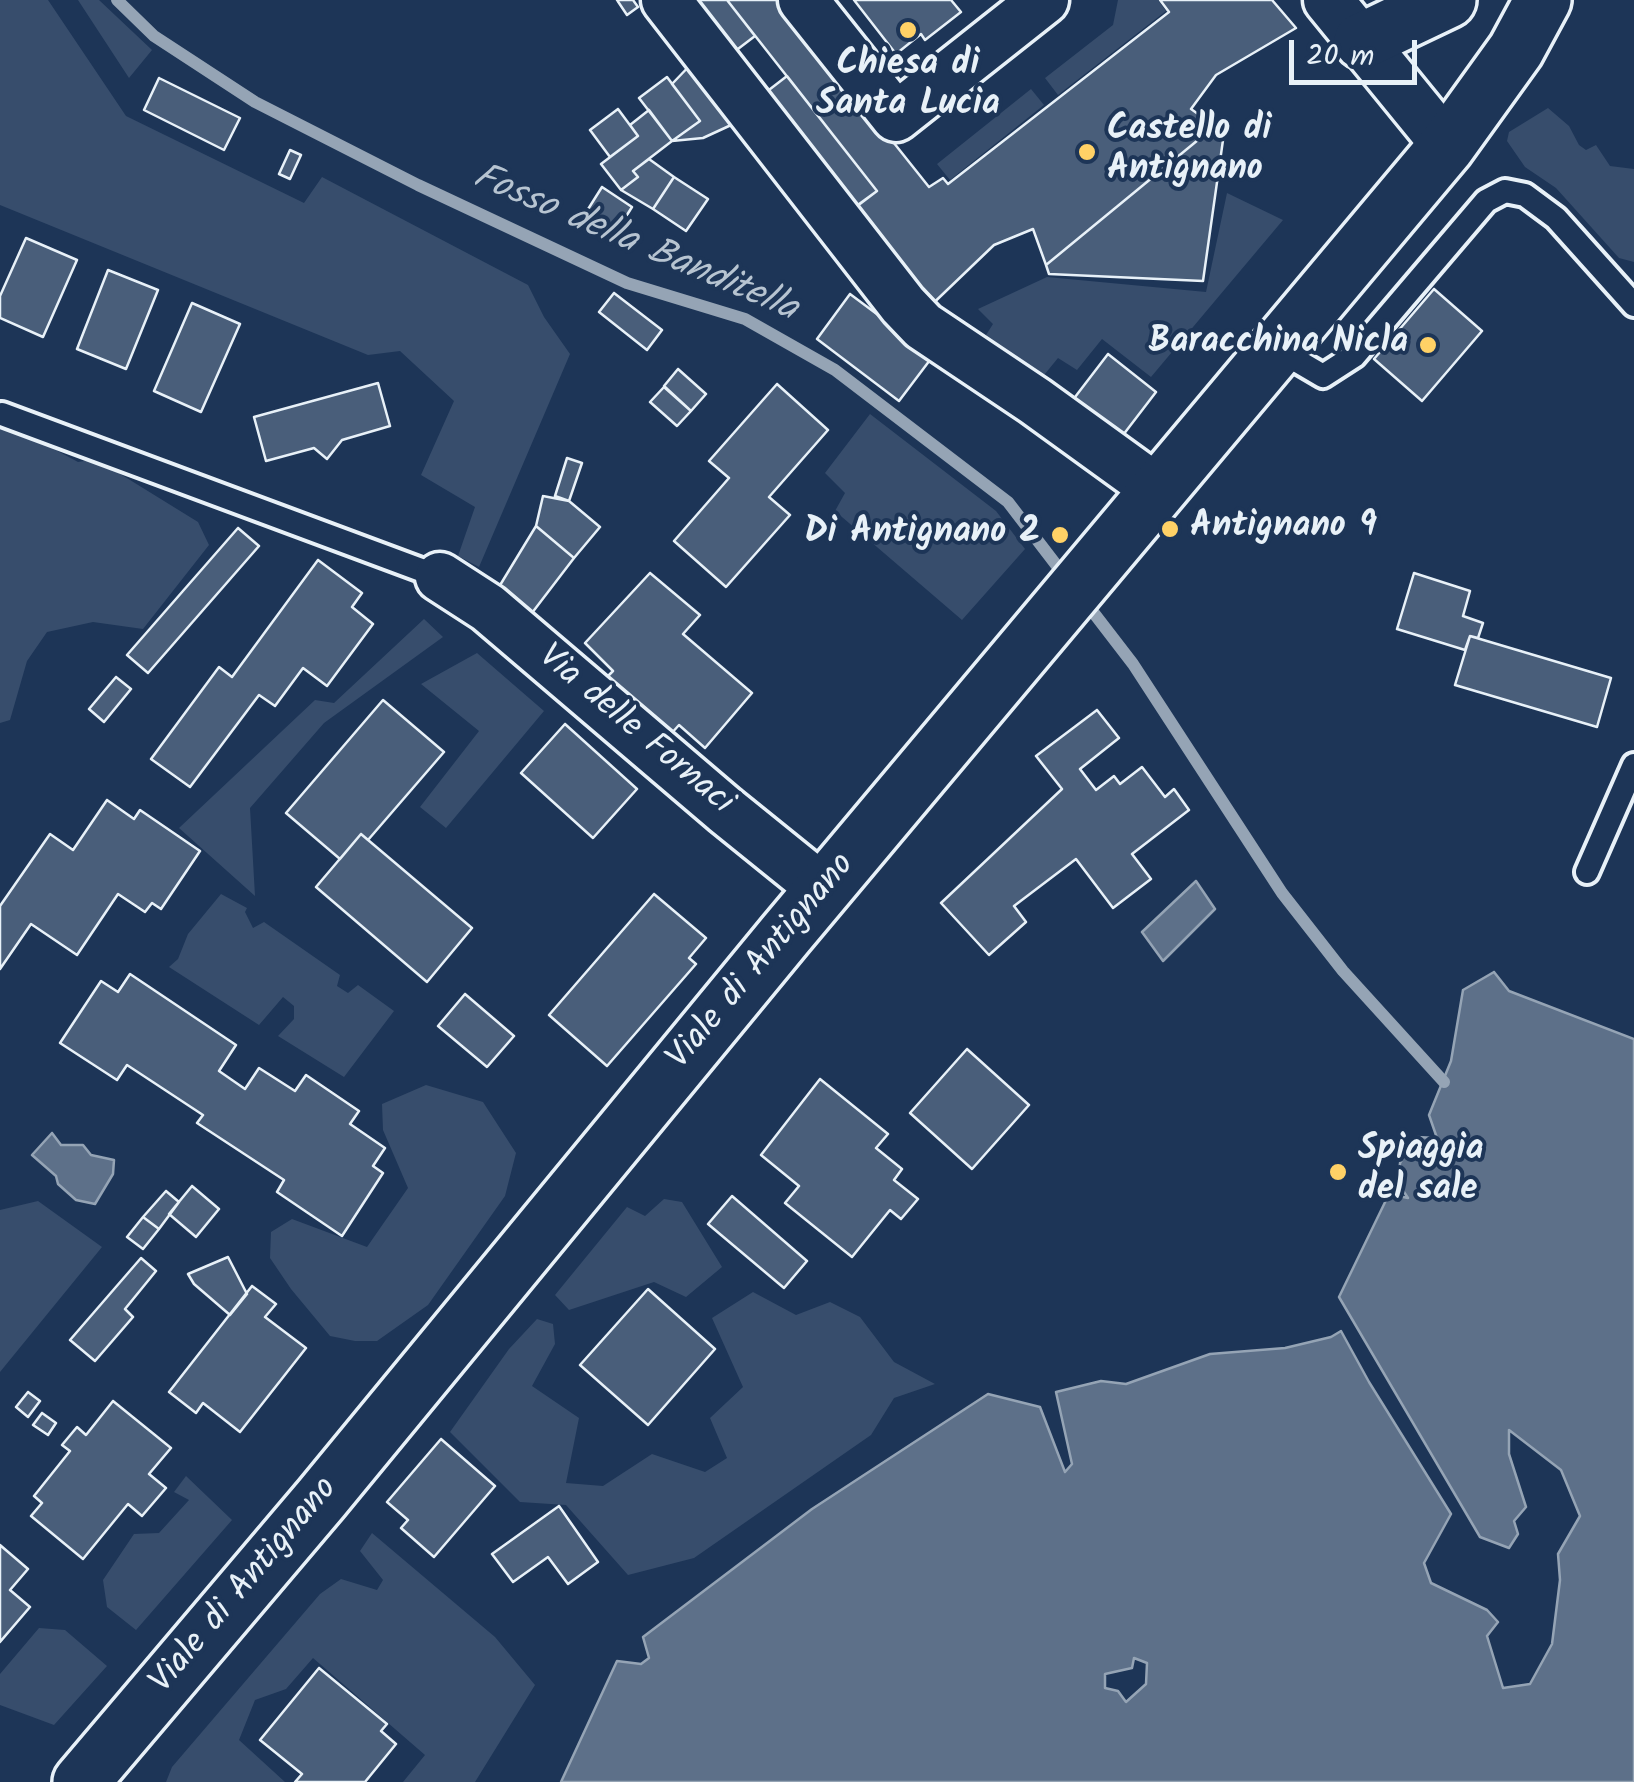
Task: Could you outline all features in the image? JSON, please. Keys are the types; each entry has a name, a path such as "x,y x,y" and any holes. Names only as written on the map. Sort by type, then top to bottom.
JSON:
{"main road":[{"path":"1345,20 1448,0"},
{"name":"Viale di Antignano","path":"86,1780 786,934 1447,146 1516,50 1543,0"}],"street":[{"path":"666,0 922,326 1035,401 1173,471"},
{"path":"803,0 896,117 1044,0"},
{"path":"1345,20 1447,146"},
{"name":"Via delle Fornaci","path":"440,577 488,608 724,810 824,890"}],"lane":[{"path":"1277,349 1322,376 1354,356 1486,201 1505,190 1526,195 1556,218 1630,297"},
{"path":"2,414 440,577"},
{"path":"1586,872 1634,765"}],"shaded area":[{"path":"0,0 48,0 126,116 304,203 322,177 528,285 570,354 479,567 458,556 475,507 421,475 454,401 400,351 368,355 0,205"},
{"path":"78,0 99,0 152,50 129,78"},
{"path":"1118,0 1158,0 1166,11 1058,95 1045,78 1113,25"},
{"path":"1031,89 1044,105 950,180 937,164"},
{"path":"1548,108 1569,126 1586,150 1596,145 1610,166 1634,169 1634,262 1619,258 1556,188 1525,167 1507,141 1509,132"},
{"path":"1227,193 1283,220 1151,377 1102,339 1077,370 1058,358 1040,380 986,335 993,324 978,309 1047,277 1206,292"},
{"path":"870,414 996,511 1025,549 962,620 835,511 845,493 825,473"},
{"path":"0,425 13,427 78,462 96,459 198,522 209,545 143,629 93,622 47,632 27,661 10,720 0,723"},
{"path":"424,619 443,637 324,723 250,808 255,896 179,828 315,700 334,703"},
{"path":"477,653 544,711 446,828 420,807 479,731 421,684"},
{"path":"1196,881 1215,909 1163,961 1142,932"},
{"path":"221,894 247,908 245,912 253,928 264,922 340,975 337,986 348,993 358,985 394,1011 344,1077 278,1036 294,1019 294,1006 283,997 259,1025 169,967 178,959 188,934"},
{"path":"1494,972 1509,991 1634,1039 1634,1782 561,1782 617,1661 641,1664 649,1658 643,1637 812,1509 988,1394 1040,1407 1065,1472 1072,1464 1056,1392 1101,1381 1126,1384 1210,1354 1285,1348 1341,1331 1451,1514 1424,1563 1431,1583 1487,1610 1498,1622 1487,1636 1503,1688 1530,1684 1552,1644 1560,1580 1558,1554 1580,1516 1561,1470 1509,1430 1509,1454 1526,1507 1514,1521 1518,1534 1509,1548 1480,1537 1339,1297 1389,1194 1408,1198 1398,1183 1400,1163 1416,1137 1437,1138 1429,1115 1451,1061 1463,990","holes":["1134,1658 1147,1663 1146,1684 1126,1702 1118,1691 1105,1688 1105,1674 1132,1668"]},
{"path":"426,1085 483,1102 516,1153 505,1196 428,1305 377,1341 330,1336 270,1258 271,1232 292,1219 367,1247 408,1188 383,1130 382,1104"},
{"path":"52,1133 61,1145 83,1145 91,1155 114,1160 113,1174 95,1204 76,1200 32,1155"},
{"path":"664,1199 682,1202 722,1267 686,1297 654,1282 569,1310 555,1295 627,1207 645,1216"},
{"path":"38,1201 102,1247 0,1372 0,1210"},
{"path":"753,1292 796,1315 830,1302 860,1317 894,1362 935,1384 894,1398 871,1435 694,1558 628,1575 566,1505 520,1502 450,1432 509,1349 537,1319 553,1324 555,1344 532,1386 579,1418 566,1483 603,1486 652,1454 705,1472 727,1458 710,1418 743,1387 712,1318"},
{"path":"186,1476 232,1520 136,1630 107,1607 103,1580 134,1534 159,1533 189,1500 174,1492"},
{"path":"372,1533 495,1637 535,1685 475,1782 403,1782 425,1755 313,1658 286,1689 255,1700 239,1740 285,1782 166,1782 172,1767 320,1594 341,1579 377,1590 383,1580 360,1551"},
{"path":"39,1628 65,1630 107,1666 54,1725 0,1705 0,1674"}],"building":[{"path":"617,0 633,0 638,7 627,15"},
{"path":"694,0 727,0 755,36 734,52"},
{"name":"Castello di Antignano","path":"727,0 780,0 929,187 943,178 948,184 1169,12 1160,0 1272,0 1296,28 1216,75 1191,109 1215,126 1046,265 1033,229 994,245 921,315 852,210 877,191"},
{"name":"Chiesa di Santa Lucia","path":"854,0 951,0 961,12 925,40 921,34 896,54"},
{"path":"696,59 742,120 703,138 672,141 700,121 672,84"},
{"path":"787,76 877,191 855,207 765,93"},
{"path":"667,77 700,121 672,141 639,98"},
{"path":"159,78 240,118 224,150 144,110"},
{"path":"618,109 638,136 610,157 590,130"},
{"path":"649,110 672,141 633,171 638,177 621,190 601,164 638,136 630,125"},
{"path":"1215,126 1224,133 1203,281 1049,274 1046,265"},
{"path":"290,150 301,155 290,179 279,174"},
{"path":"649,159 674,177 653,209 621,190 638,177 633,171"},
{"path":"674,177 708,199 686,231 653,209"},
{"path":"602,187 632,207 615,234 585,214"},
{"path":"26,238 77,260 43,337 0,318 0,296"},
{"path":"108,270 158,290 126,369 77,349"},
{"name":"Baracchina Nicla","path":"1434,289 1482,331 1422,401 1374,359"},
{"path":"614,293 662,330 647,350 599,312"},
{"path":"850,294 933,356 899,401 817,339"},
{"path":"192,303 240,324 201,412 154,391"},
{"path":"1108,354 1156,392 1120,439 1072,401"},
{"path":"678,369 706,394 691,411 664,386"},
{"path":"378,383 390,426 342,440 327,459 314,448 266,461 254,417"},
{"path":"777,384 828,430 769,497 790,515 726,587 674,541 729,478 709,461"},
{"path":"664,387 691,411 677,426 650,402"},
{"path":"567,458 582,463 569,501 555,496"},
{"path":"543,496 569,501 600,527 574,558 536,526"},
{"path":"536,526 574,558 522,626 491,600"},
{"path":"238,528 259,546 148,673 127,655"},
{"path":"318,560 362,593 352,607 373,624 327,686 303,668 275,706 259,695 190,787 151,759 219,667 232,677"},
{"path":"650,573 700,615 683,634 752,693 705,748 679,725 670,735 606,678 613,671 585,643"},
{"path":"1414,573 1470,591 1463,616 1483,623 1478,638 1470,636 1465,650 1397,629"},
{"path":"1470,636 1611,678 1597,727 1455,685"},
{"path":"116,677 131,689 104,722 89,709"},
{"path":"383,700 444,752 368,840 361,834 340,859 286,813"},
{"path":"1097,710 1119,738 1080,769 1096,790 1114,776 1120,784 1142,767 1165,797 1174,789 1189,810 1132,854 1151,879 1113,908 1076,859 1014,906 1026,922 989,955 941,903 1062,789 1036,756"},
{"path":"565,724 637,789 593,838 521,773"},
{"path":"107,800 134,819 140,810 200,851 161,909 152,903 145,912 118,894 77,955 31,924 0,969 0,906 50,834 73,850"},
{"path":"361,834 472,928 427,982 316,887"},
{"path":"654,894 706,938 689,958 696,964 607,1066 549,1015"},
{"path":"130,974 236,1045 219,1071 245,1089 259,1068 295,1091 306,1075 359,1111 350,1124 385,1148 373,1166 383,1173 342,1236 277,1192 284,1180 197,1123 203,1115 127,1065 117,1080 60,1043 101,981 118,992"},
{"path":"465,994 514,1036 487,1067 438,1026"},
{"path":"967,1049 1029,1105 972,1169 910,1113"},
{"path":"820,1079 888,1134 876,1148 902,1169 894,1180 918,1199 901,1219 890,1210 852,1257 785,1203 799,1186 761,1155"},
{"path":"192,1186 219,1209 196,1237 169,1214"},
{"path":"166,1191 179,1202 159,1229 143,1217"},
{"path":"732,1196 807,1261 784,1288 708,1224"},
{"path":"143,1217 159,1229 143,1249 127,1237"},
{"path":"228,1257 247,1294 230,1315 188,1274"},
{"path":"141,1258 156,1271 125,1309 133,1317 95,1361 70,1340"},
{"path":"252,1286 276,1304 265,1317 306,1348 240,1432 203,1403 196,1413 169,1392"},
{"path":"648,1289 715,1349 648,1425 580,1365"},
{"path":"28,1392 40,1401 28,1417 16,1407"},
{"path":"113,1401 171,1448 149,1474 166,1488 142,1516 128,1504 83,1559 31,1516 42,1503 34,1496 70,1451 62,1445 77,1427 86,1435"},
{"path":"42,1413 56,1423 48,1435 33,1425"},
{"path":"441,1439 495,1486 434,1557 401,1528 408,1520 387,1502"},
{"path":"559,1506 598,1562 568,1584 548,1557 513,1582 492,1554"},
{"path":"0,1545 28,1569 10,1590 30,1607 0,1642"},
{"path":"319,1668 387,1724 381,1731 396,1744 365,1782 295,1782 302,1774 260,1740"}],"waterway":[{"name":"Fosso della Banditella","path":"117,0 154,36 255,102 418,185 627,283 745,319 835,370 1008,502 1067,579"},
{"name":"Fosso della Banditella","path":"1083,599 1133,664 1282,893 1343,971 1444,1082"}],"place":[{"name":"Chiesa di Santa Lucia","path":"908,30"},
{"name":"Castello di Antignano","path":"1087,152"},
{"name":"Baracchina Nicla","path":"1428,345"},
{"name":"Antignano 9","path":"1170,529"},
{"name":"Di Antignano 2","path":"1060,535"},
{"name":"Spiaggia del sale","path":"1338,1172"}]}
